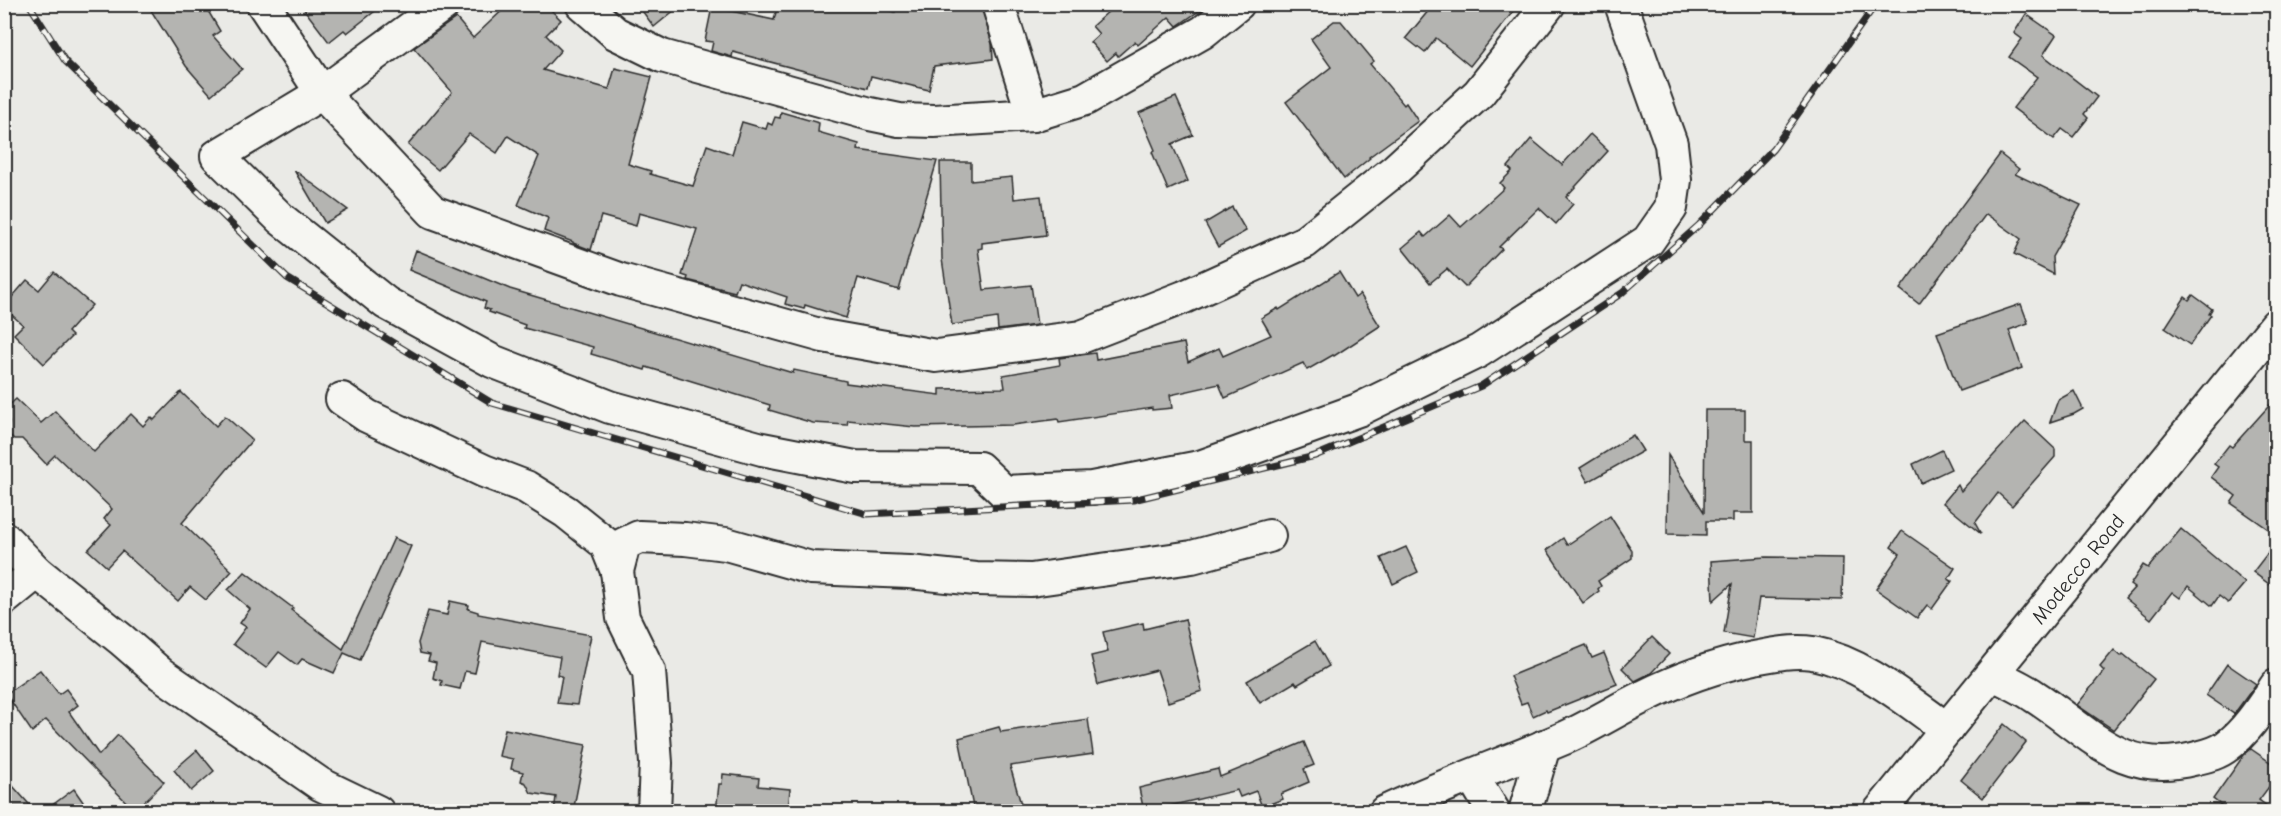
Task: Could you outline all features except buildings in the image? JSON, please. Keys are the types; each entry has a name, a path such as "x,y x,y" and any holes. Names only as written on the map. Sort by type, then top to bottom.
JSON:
{"street":[{"path":"263,4 322,93 432,212 621,280 823,336 936,356 1081,337 1184,297 1305,242 1395,170 1479,93 1549,4"},
{"path":"444,4 322,93 217,156 281,219 386,303 492,361 610,408 762,449 855,467 979,468 1004,492 1092,488 1200,467 1358,410 1479,351 1648,241 1671,208 1675,180 1671,144 1621,4"},
{"path":"582,4 615,33 662,56 870,114 899,120 934,121 1033,115 1085,99 1203,32 1238,4"},
{"path":"998,4 1033,115"},
{"name":"Modecco Road","path":"1879,812 2277,325"},
{"path":"342,399 367,416 484,471 526,487 566,512 606,544 617,571 623,618 649,671 656,763 654,812"},
{"path":"617,571 624,544 639,537 726,544 811,568 909,572 976,579 1031,580 1192,557 1269,536"},
{"path":"4,538 37,572 161,674 320,784 378,812"},
{"path":"4,599 37,572"},
{"path":"1385,812 1544,746 1682,679 1736,662 1778,653 1798,651 1826,657 1851,666 1880,682 1947,729"},
{"path":"1993,674 2033,695 2120,755 2142,762 2160,764 2177,763 2208,756 2226,747 2252,720 2277,686"},
{"path":"1525,812 1544,746"},
{"path":"1472,776 1494,812"}],"railway":[{"path":"29,4 65,61 287,278 492,403 867,514 1133,500 1315,456 1481,386 1622,293 1699,225 1773,149 1876,4"}]}
